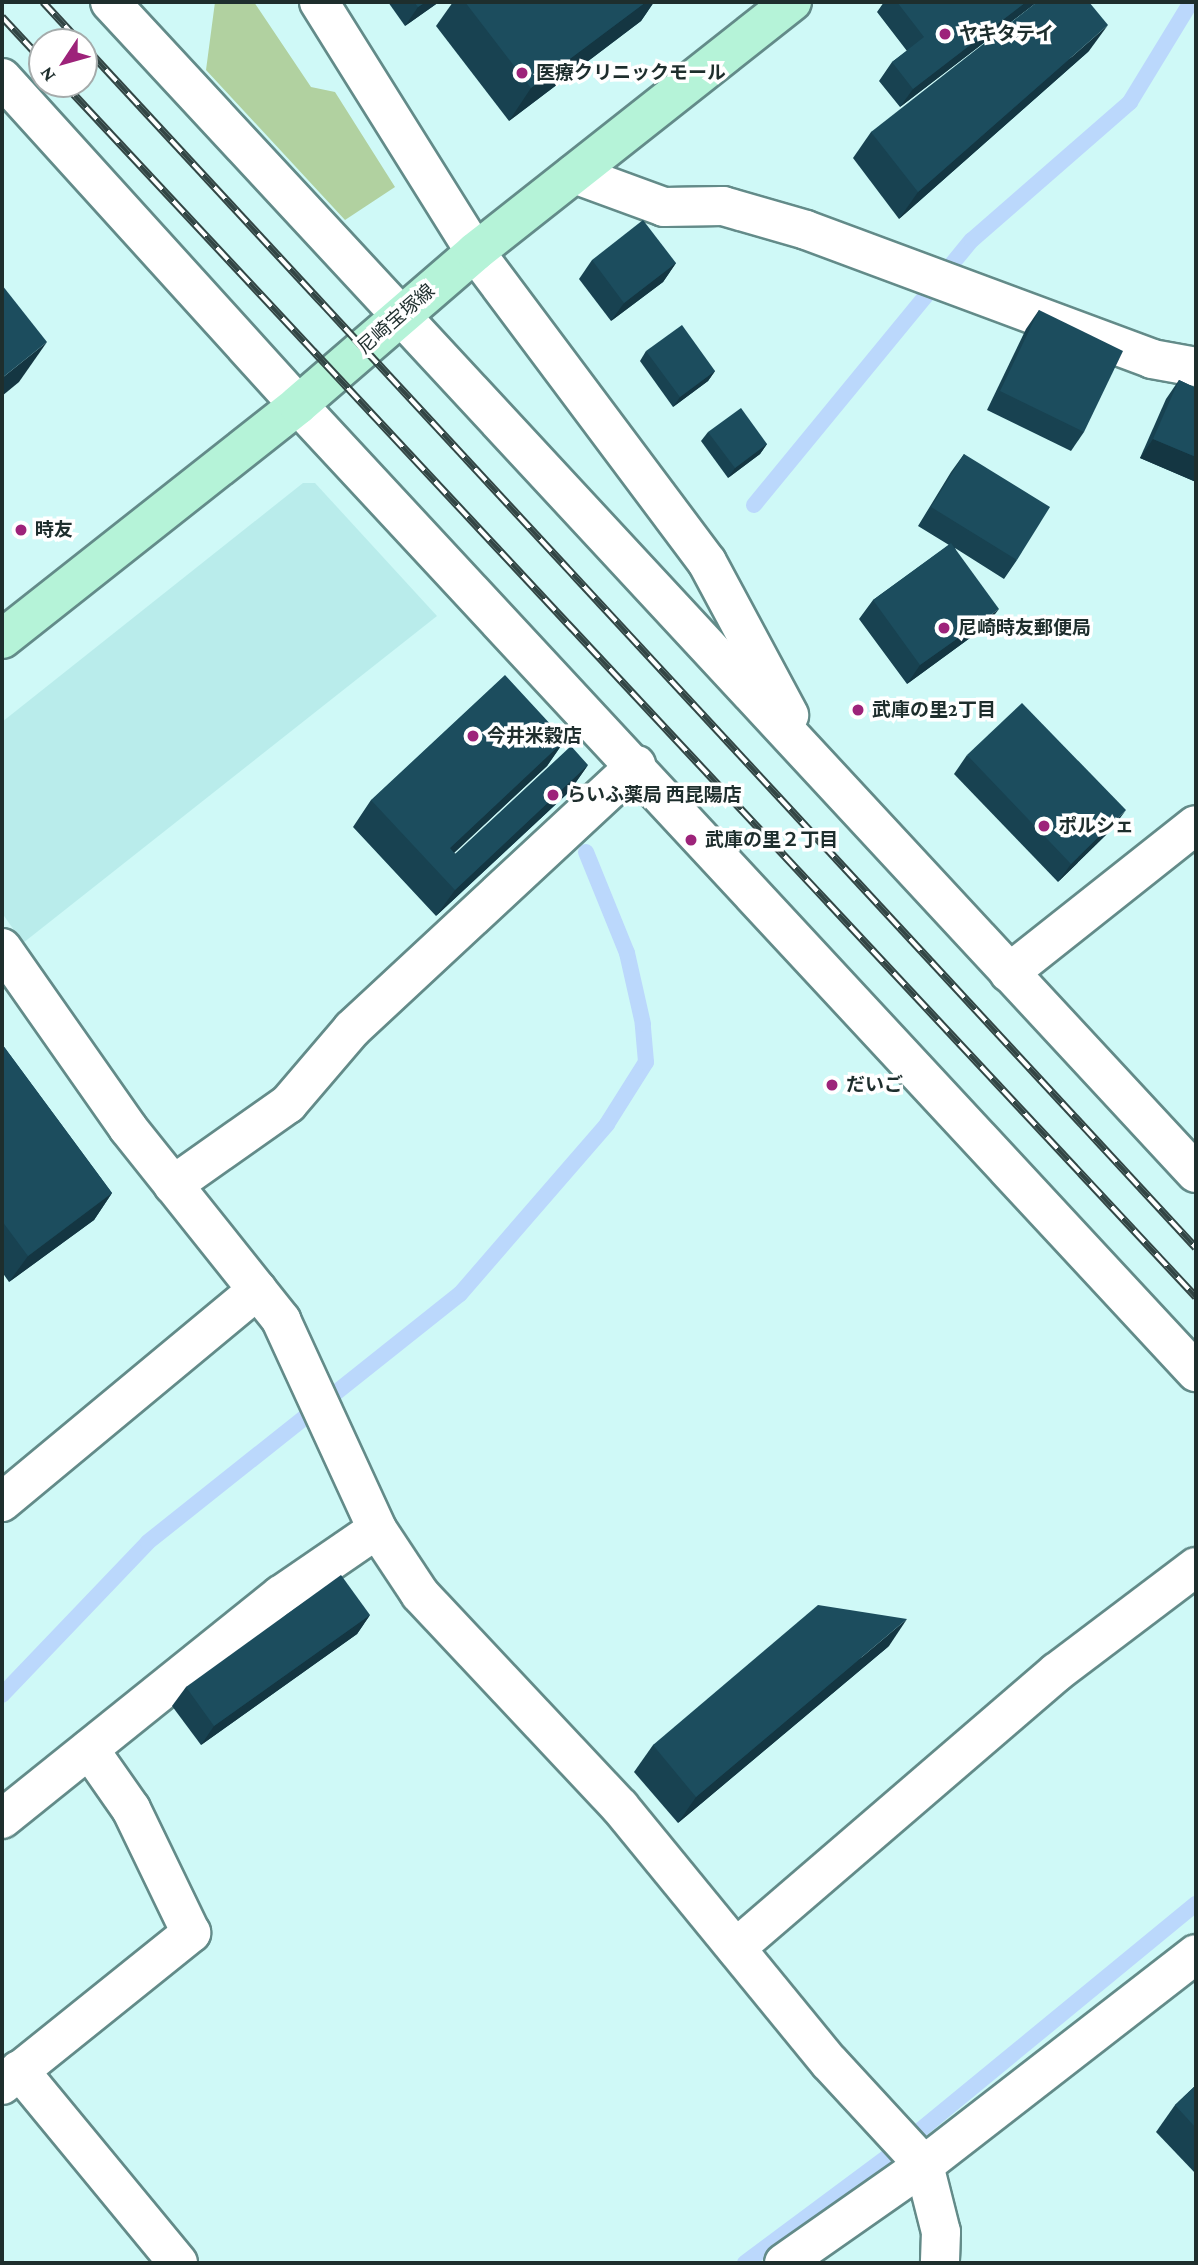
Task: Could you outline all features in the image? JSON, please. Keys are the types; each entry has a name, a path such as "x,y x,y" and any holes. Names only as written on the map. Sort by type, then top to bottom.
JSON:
{"main road":[{"name":"尼崎宝塚線","path":"2,639 298,405 475,252 792,2"}],"street":[{"path":"110,2 1196,1173"},
{"path":"319,2 475,252 707,562 808,754"},
{"path":"2,78 298,405 636,765 1196,1372"},
{"path":"574,174 664,207 723,206 942,277 1152,359 1196,367"},
{"path":"173,1185 288,1104 352,1029 636,765"},
{"path":"1009,974 1196,825"},
{"path":"2,948 173,1185 281,1320 377,1529 420,1594 620,1807 829,2062 924,2165 942,2232 940,2263"},
{"path":"2,1502 257,1290"},
{"path":"7,1805 89,1749 281,1595 377,1529"},
{"path":"736,1948 1057,1672 1196,1567"},
{"path":"89,1749 131,1809 191,1933 10,2077 178,2263"},
{"path":"784,2263 924,2165 1196,1954"}],"shaded area":[{"path":"303,483 315,483 437,616 23,943 2,913 2,722"}],"green space":[{"path":"215,2 254,2 311,87 335,92 395,187 345,220 206,70"}],"building":[{"path":"465,2 646,2 531,88"},
{"name":"ヤキタテイ","path":"897,2 1026,2 913,89 892,62 924,37"},
{"path":"1037,2 1089,2 1108,25 918,192 871,132"},
{"path":"643,220 676,263 624,303 592,260"},
{"path":"2,285 47,342 2,378"},
{"path":"1039,310 1123,351 1084,432 1000,391"},
{"path":"682,325 715,371 680,397 646,351"},
{"path":"1179,380 1196,388 1196,457 1153,439"},
{"path":"741,408 767,444 735,468 708,432"},
{"path":"964,454 1050,507 1017,560 931,507"},
{"path":"951,543 999,609 920,665 873,600"},
{"path":"505,675 565,740 450,848 455,854 571,746 588,765 455,890 371,800"},
{"path":"1022,703 1126,810 1071,864 967,755"},
{"path":"2,1044 112,1193 28,1256 2,1221"},
{"path":"341,1575 370,1615 214,1726 186,1687"},
{"path":"818,1605 907,1619 696,1797 653,1745"},
{"path":"1196,2085 1196,2128 1175,2105"}],"waterway":[{"path":"754,505 972,240 1130,102 1191,2"},
{"path":"2,1695 148,1542 460,1294 607,1124 646,1062 643,1024 627,953 586,852"},
{"path":"745,2263 890,2155 1196,1904"}],"railway":[{"path":"43,2 67,28"},
{"path":"2,17 28,45"},
{"path":"98,61 1196,1248"},
{"path":"77,98 1196,1297"}],"place":[{"name":"ヤキタテイ","path":"945,34"},
{"name":"医療クリニックモール","path":"522,73"},
{"name":"時友","path":"21,530"},
{"name":"尼崎時友郵便局","path":"944,628"},
{"name":"武庫の里2丁目","path":"858,710"},
{"name":"今井米穀店","path":"473,736"},
{"name":"らいふ薬局 西昆陽店","path":"553,795"},
{"name":"ポルシェ","path":"1044,826"},
{"name":"武庫の里２丁目","path":"691,840"},
{"name":"だいご","path":"832,1085"}]}
